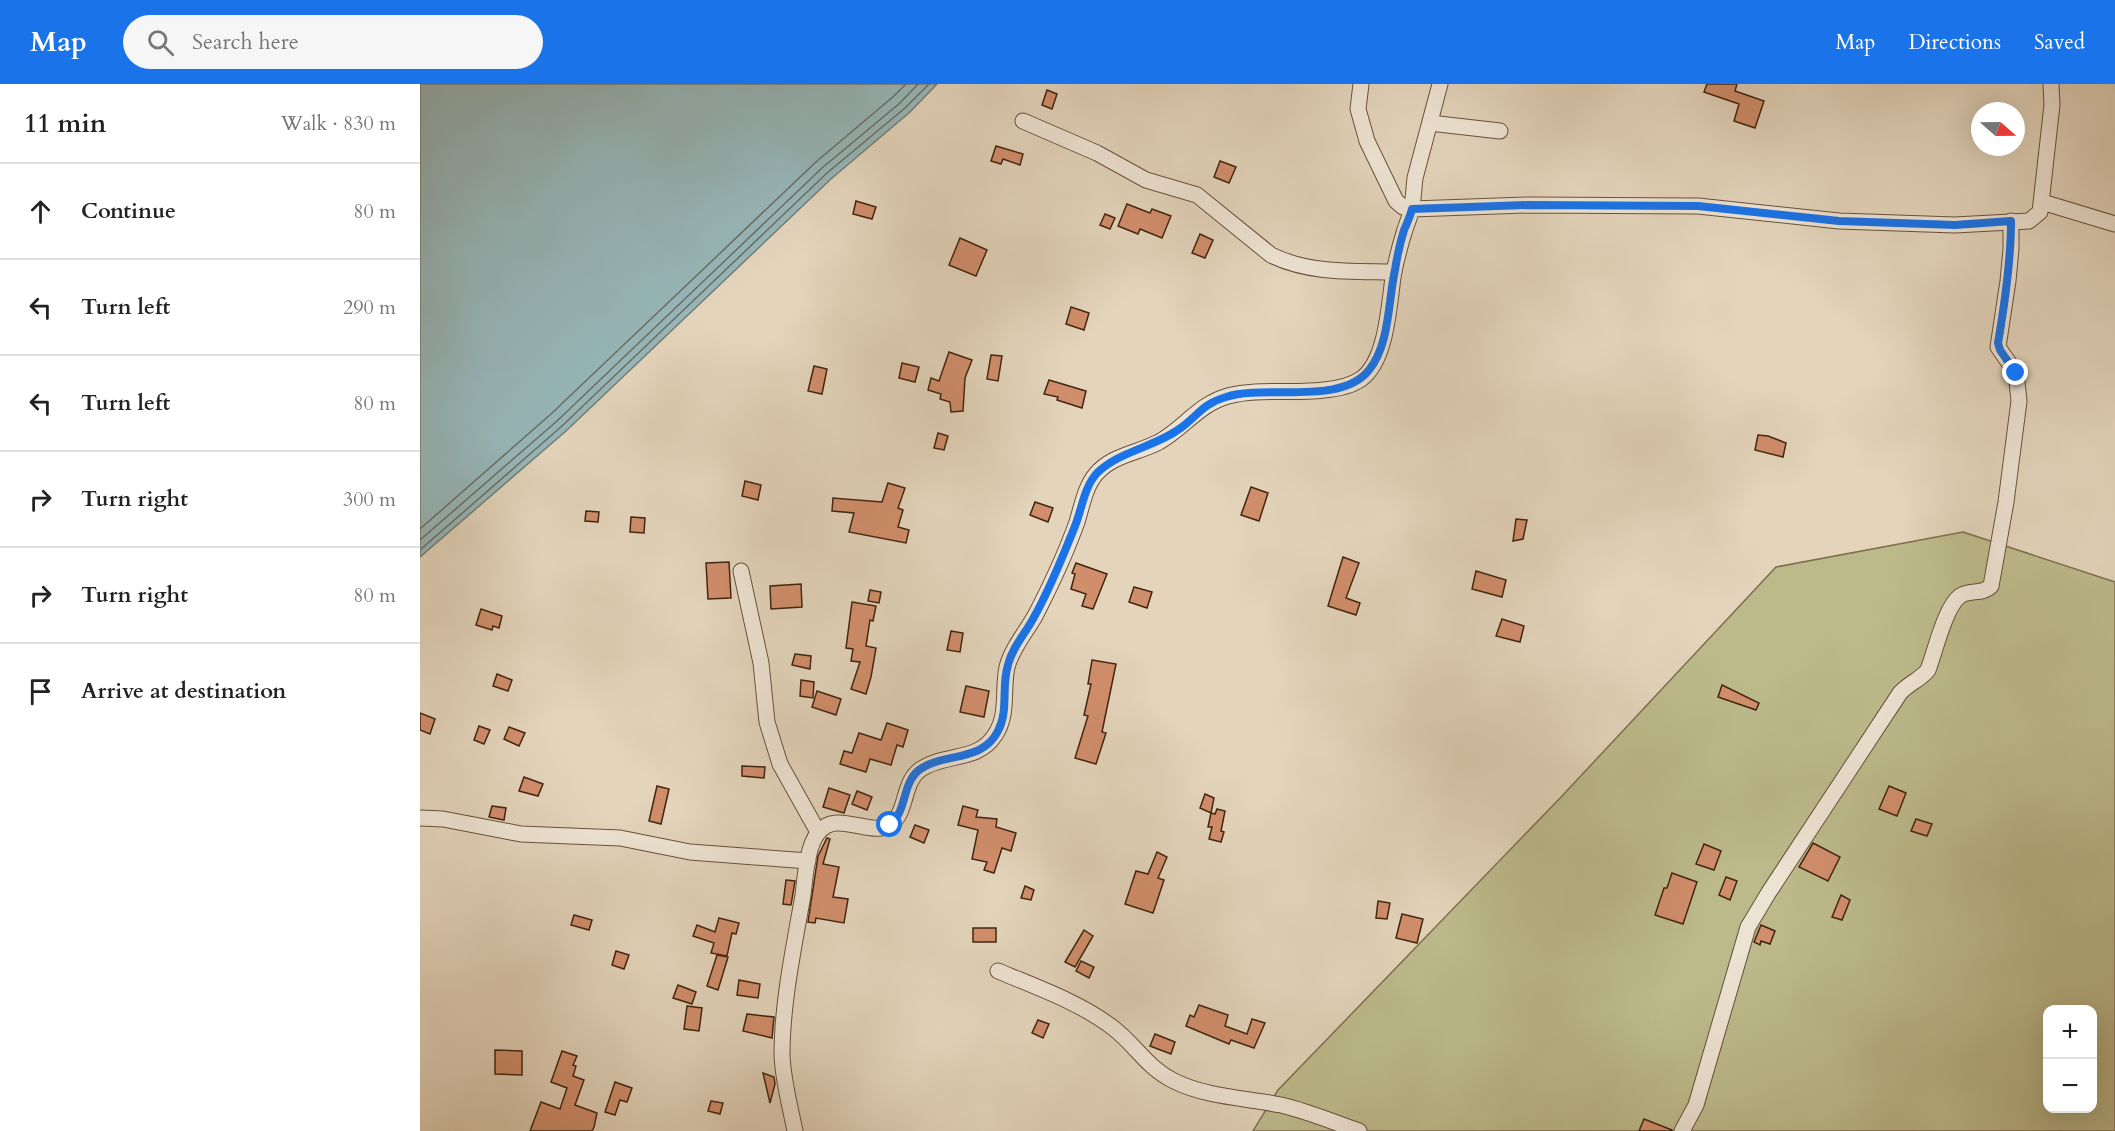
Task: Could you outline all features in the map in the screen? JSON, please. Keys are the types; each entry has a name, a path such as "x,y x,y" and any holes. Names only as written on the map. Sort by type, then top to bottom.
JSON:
{"street":[{"path":"1361,84 1358,108 1367,141 1396,201 1403,207 1412,209 1528,205 1698,206 1839,221 1955,225 2029,221 2040,212 2052,105 2051,84"},
{"path":"795,1131 785,1086 782,1055 789,978 808,861 818,832 829,824 845,823 876,828 890,825 898,815 907,787 917,772 928,765 968,755 987,746 998,732 1005,709 1004,686 1008,664 1021,637 1034,618 1076,525 1087,491 1096,474 1109,463 1156,443 1182,428 1203,406 1226,397 1247,392 1291,393 1327,390 1360,380 1371,369 1386,328 1394,272 1404,230 1412,209 1415,178 1440,84"},
{"path":"1023,121 1096,153 1146,180 1197,195 1271,255 1285,262 1321,270 1394,272"},
{"path":"1430,123 1500,131"},
{"path":"2042,202 2115,224"},
{"path":"1682,1131 1696,1105 1748,927 1900,693 1909,683 1922,678 1928,670 1951,607 1961,595 1986,591 1991,586 2006,502 2019,401 2016,373 1998,347 2009,270 2011,221"},
{"path":"741,571 761,663 767,722 780,764 818,832"},
{"path":"420,818 443,819 521,834 620,838 690,852 808,861"},
{"path":"998,971 1098,1017 1126,1039 1141,1058 1175,1082 1199,1090 1283,1106 1359,1131"}],"shaded area":[{"path":"1963,532 2115,582 2115,1131 1253,1131 1278,1090 1562,796 1776,567"}],"water":[{"path":"420,84 937,84 910,112 832,178 566,431 420,557"}],"building":[{"path":"1707,84 1737,84 1735,91 1764,101 1755,128 1734,121 1739,104 1704,92"},
{"path":"1047,90 1057,94 1052,109 1042,105"},
{"path":"996,146 1023,154 1020,165 1003,159 1001,164 991,161"},
{"path":"1220,161 1236,167 1229,183 1214,177"},
{"path":"856,201 876,207 872,219 853,214"},
{"path":"1127,204 1150,213 1152,209 1171,216 1162,238 1140,229 1138,234 1118,226"},
{"path":"1105,214 1115,218 1110,229 1100,225"},
{"path":"1200,234 1213,240 1205,258 1192,253"},
{"path":"960,238 987,250 976,276 949,265"},
{"path":"1071,307 1089,313 1084,330 1066,324"},
{"path":"949,352 972,360 965,378 963,411 951,412 950,402 940,399 941,394 928,390 931,378 939,381"},
{"path":"991,355 1002,356 998,381 987,379"},
{"path":"902,363 919,367 915,382 899,378"},
{"path":"814,366 827,369 822,394 808,391"},
{"path":"1049,380 1086,391 1082,408 1057,400 1058,397 1044,394"},
{"path":"938,433 948,436 944,450 934,448"},
{"path":"1758,435 1786,443 1783,457 1755,450"},
{"path":"745,481 761,485 758,500 742,496"},
{"path":"888,483 905,488 898,508 903,510 898,527 909,530 906,543 849,532 854,513 832,511 833,498 882,502"},
{"path":"1251,487 1268,493 1259,521 1241,515"},
{"path":"1035,502 1053,508 1048,522 1030,515"},
{"path":"586,511 599,512 598,522 585,521"},
{"path":"631,517 645,518 644,533 630,532"},
{"path":"1516,519 1527,520 1523,539 1513,541"},
{"path":"1343,557 1359,563 1346,598 1360,603 1356,615 1328,606"},
{"path":"729,562 731,598 708,599 706,563"},
{"path":"1076,563 1107,574 1093,609 1082,606 1086,594 1071,589 1075,574 1072,573"},
{"path":"1476,571 1506,580 1502,597 1472,589"},
{"path":"801,584 802,607 771,609 770,586"},
{"path":"1134,587 1152,592 1147,608 1129,602"},
{"path":"870,590 881,592 879,603 868,601"},
{"path":"852,602 876,606 873,621 870,620 866,646 876,648 866,694 851,689 860,662 851,661 853,649 846,648"},
{"path":"481,609 502,616 499,628 493,626 492,630 476,625"},
{"path":"1502,619 1524,626 1520,642 1496,636"},
{"path":"951,631 963,633 960,652 947,650"},
{"path":"795,654 811,656 810,669 792,665"},
{"path":"1092,660 1116,664 1102,732 1106,733 1096,764 1075,758 1088,716 1084,715 1091,684 1088,684"},
{"path":"497,674 512,680 508,691 493,686"},
{"path":"801,680 814,682 813,698 800,696"},
{"path":"1722,685 1759,703 1756,710 1718,697"},
{"path":"966,686 989,691 984,717 960,712"},
{"path":"817,691 841,699 836,715 812,707"},
{"path":"420,713 435,719 430,734 420,730"},
{"path":"887,723 908,730 903,747 897,745 891,765 870,759 866,772 840,764 844,751 852,753 859,733 881,740"},
{"path":"479,726 490,730 484,744 474,740"},
{"path":"509,727 525,733 519,746 504,739"},
{"path":"742,766 765,767 764,778 742,776"},
{"path":"524,777 543,784 538,796 519,791"},
{"path":"657,786 669,789 661,824 649,821"},
{"path":"1889,786 1906,793 1897,816 1879,809"},
{"path":"829,788 850,795 844,813 823,807"},
{"path":"857,791 872,797 867,810 852,804"},
{"path":"1205,794 1214,798 1211,813 1200,808"},
{"path":"492,806 506,808 504,820 489,817"},
{"path":"963,806 978,810 976,817 997,819 996,827 1016,833 1011,851 1002,848 994,873 984,870 987,862 972,859 978,830 958,825"},
{"path":"1217,809 1225,811 1221,842 1209,839 1212,827 1208,827 1211,813 1215,814"},
{"path":"1916,819 1932,824 1927,836 1911,831"},
{"path":"915,825 929,830 924,843 910,837"},
{"path":"827,838 830,839 823,864 839,867 833,897 848,899 844,923 816,918 815,923 808,922 818,856"},
{"path":"1813,843 1840,857 1828,881 1799,867"},
{"path":"1704,844 1721,851 1714,870 1696,864"},
{"path":"1157,852 1167,857 1158,878 1164,880 1153,913 1125,904 1136,871 1148,874"},
{"path":"1672,873 1697,882 1683,924 1655,915"},
{"path":"1726,877 1737,881 1730,900 1719,895"},
{"path":"786,880 795,881 791,905 783,904"},
{"path":"1025,886 1034,890 1031,900 1021,898"},
{"path":"1841,895 1850,900 1842,920 1832,917"},
{"path":"1378,901 1390,903 1387,919 1376,918"},
{"path":"1402,914 1423,919 1417,943 1396,938"},
{"path":"574,915 592,920 589,930 571,925"},
{"path":"719,918 739,923 736,934 732,933 727,956 711,953 714,943 693,936 697,925 715,932"},
{"path":"1761,925 1775,931 1770,944 1761,941 1760,945 1754,942"},
{"path":"973,928 996,928 996,942 973,942"},
{"path":"1084,930 1093,936 1075,967 1065,962"},
{"path":"616,951 629,955 624,969 612,965"},
{"path":"717,955 728,957 718,990 707,986"},
{"path":"1081,961 1094,967 1089,978 1076,971"},
{"path":"739,980 760,984 758,998 737,995"},
{"path":"678,985 696,992 692,1004 673,998"},
{"path":"1199,1005 1228,1015 1225,1026 1247,1034 1252,1019 1265,1023 1254,1048 1231,1040 1229,1044 1186,1026 1190,1015 1194,1017"},
{"path":"687,1006 702,1008 699,1031 684,1029"},
{"path":"747,1014 774,1017 772,1038 743,1031"},
{"path":"1038,1020 1049,1024 1043,1038 1032,1033"},
{"path":"1155,1034 1175,1042 1171,1054 1150,1046"},
{"path":"495,1050 522,1051 522,1075 495,1074"},
{"path":"562,1051 577,1056 573,1065 576,1066 573,1076 584,1080 575,1105 597,1113 594,1127 592,1131 530,1131 541,1102 560,1109 567,1088 551,1082"},
{"path":"763,1073 774,1077 775,1084 770,1103"},
{"path":"615,1082 632,1088 627,1102 620,1100 615,1115 605,1112"},
{"path":"711,1101 723,1103 720,1114 708,1111"},
{"path":"1644,1119 1672,1130 1672,1131 1639,1131"}],"route":[{"path":"890,825 898,815 907,787 917,772 928,765 968,755 987,746 998,732 1005,709 1004,686 1008,664 1021,637 1034,618 1096,474 1109,463 1156,443 1182,428 1203,406 1226,397 1247,392 1291,393 1327,390 1347,386 1360,380 1371,369 1386,328 1394,272 1404,230 1412,209 1528,205 1656,205 1698,206 1839,221 1955,225 2011,221 2008,281 1998,347 2016,373"}]}
